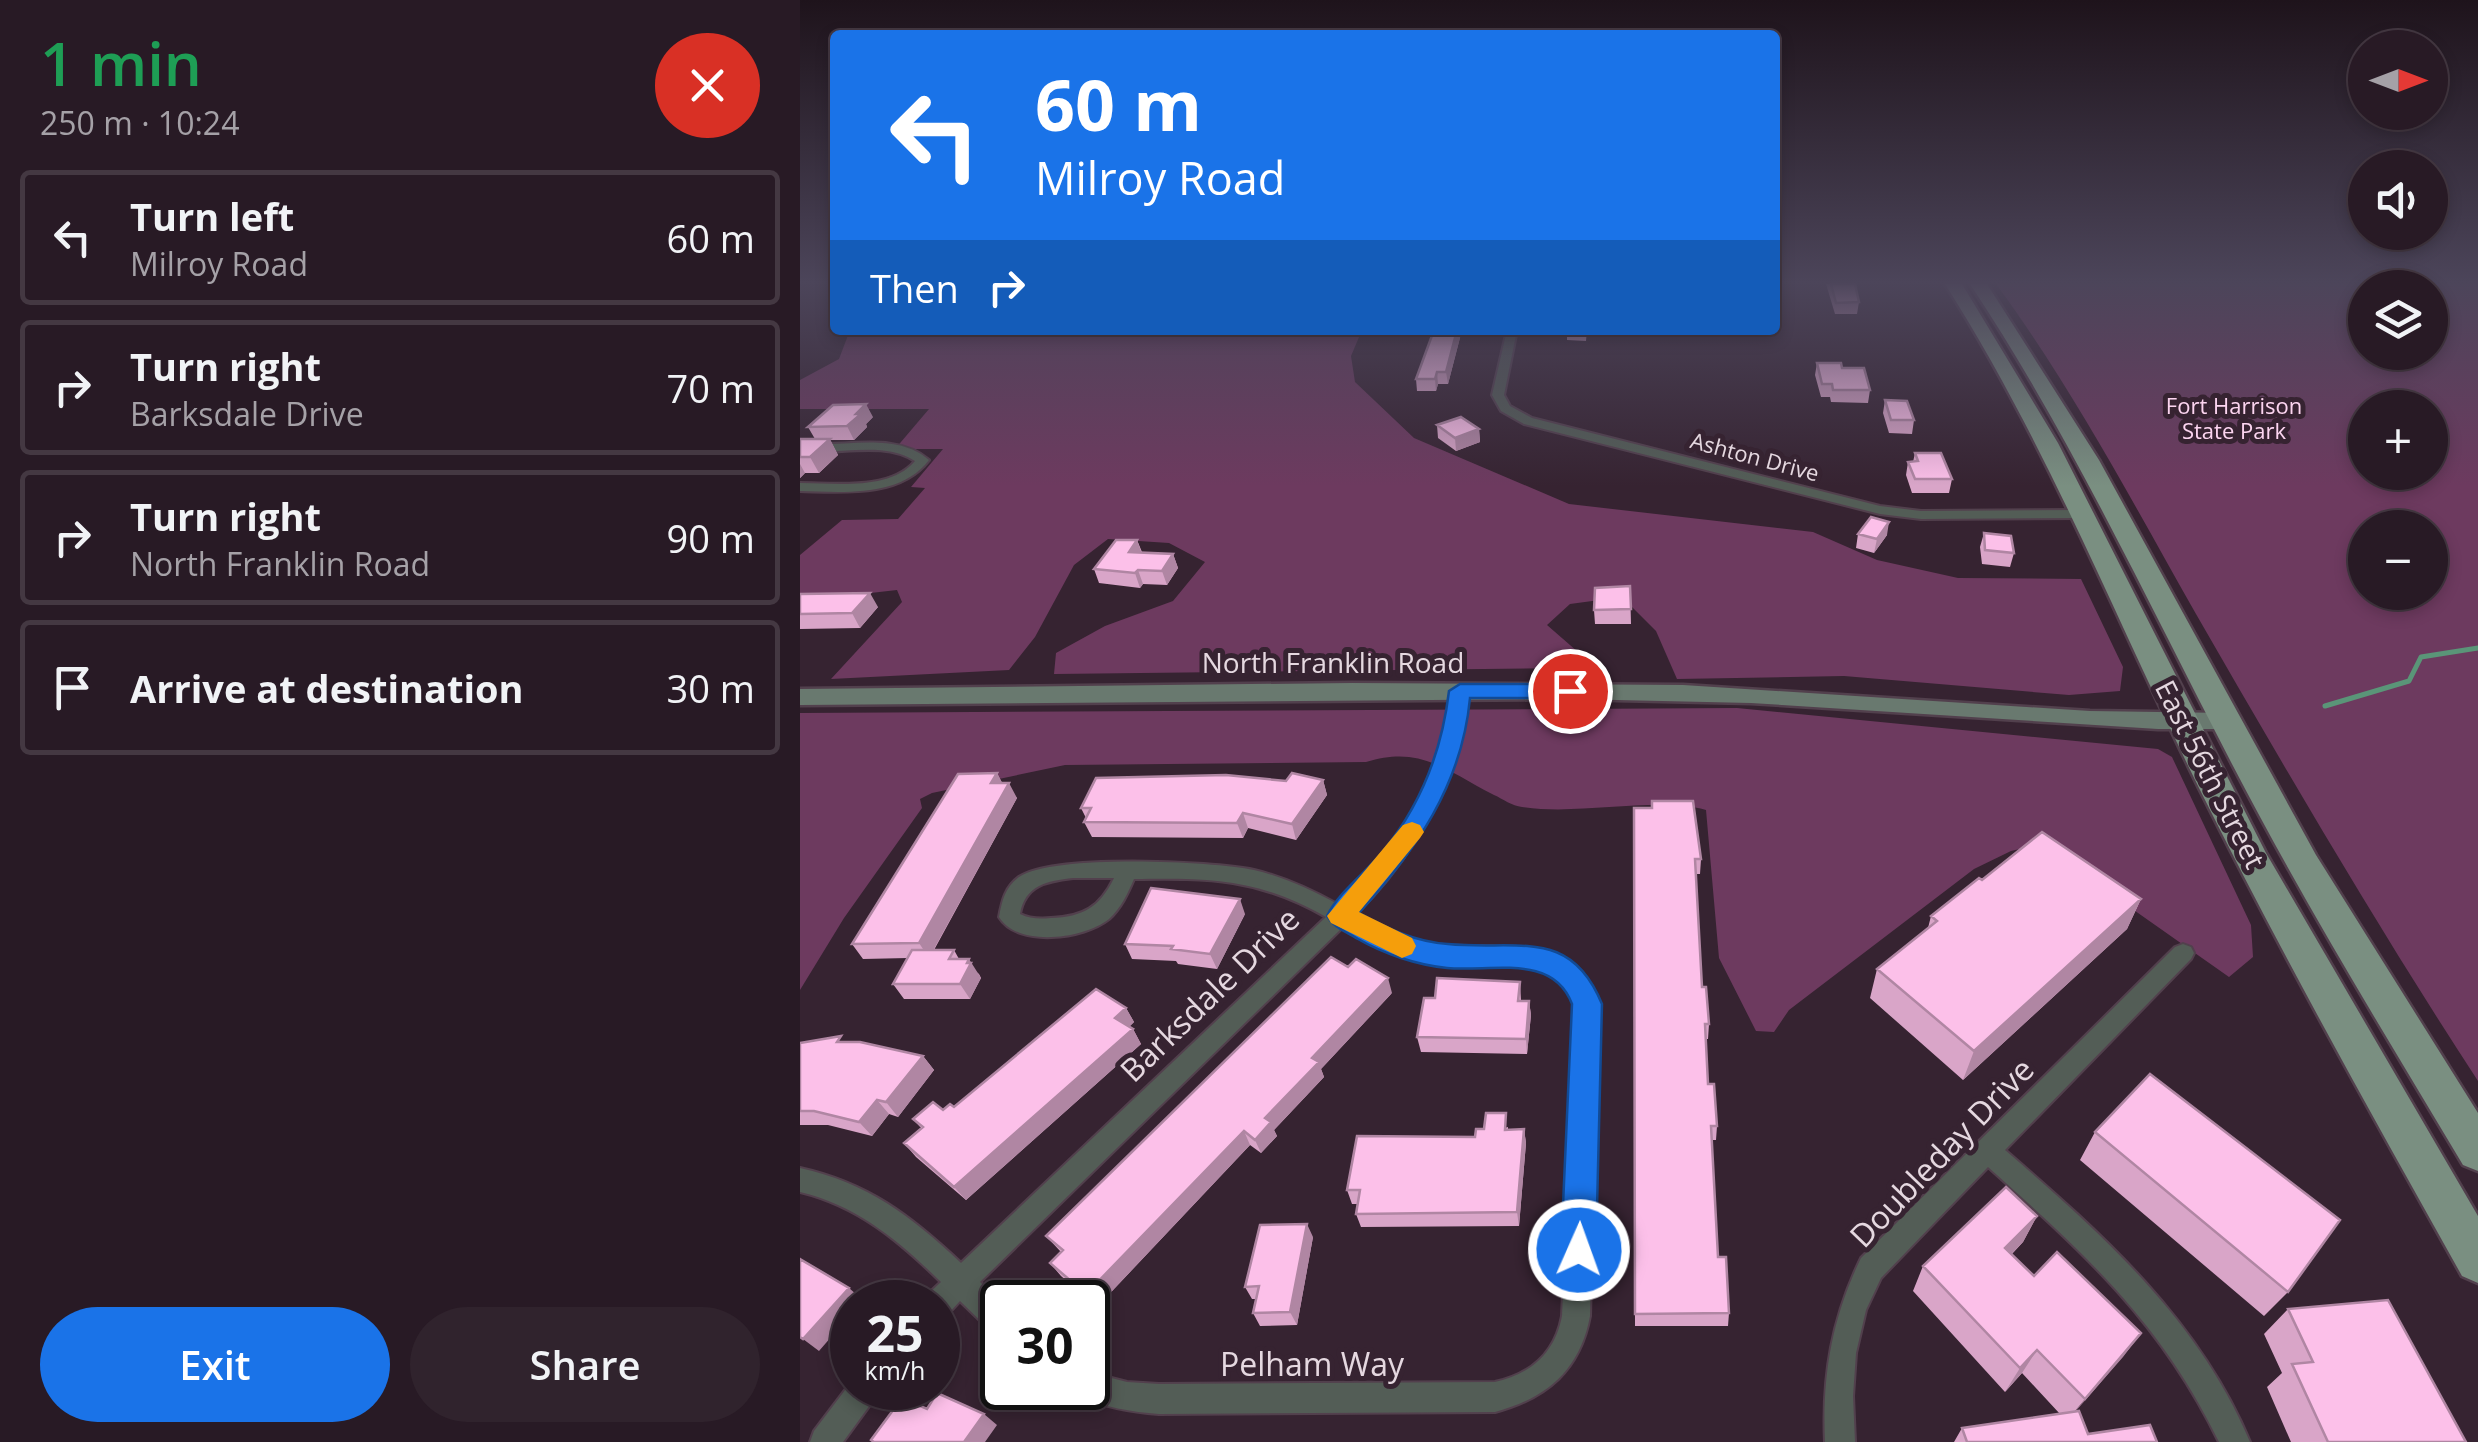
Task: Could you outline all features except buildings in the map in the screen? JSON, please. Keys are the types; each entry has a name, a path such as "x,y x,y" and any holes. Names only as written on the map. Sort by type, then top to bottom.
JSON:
{"main road":[{"name":"East 56th Street","path":"1995,351 2082,514 2182,722 2276,901 2478,1260"},
{"name":"East 56th Street","path":"2022,351 2332,913 2478,1152"},
{"name":"North Franklin Road","path":"800,697 1460,691 1790,696 2182,722 2226,720"}],"street":[{"name":"Ashton Drive","path":"1507,351 1498,395 1505,408 1528,421 1894,513 2082,514"},
{"path":"800,444 812,430"},
{"path":"800,444 891,449 922,460 916,470 894,480 852,487 800,487"},
{"name":"Barksdale Drive","path":"960,1282 1341,916 1395,856 1433,796 1455,736 1460,691"},
{"path":"1128,871 1113,903 1084,924 1028,927 1009,917 1009,903 1016,890 1042,874 1128,871 1198,871 1249,877 1291,890 1341,916"},
{"name":"Pelham Way","path":"1110,1392 1159,1400 1495,1397 1536,1383 1562,1360 1576,1324 1587,1004 1578,980 1564,968 1534,958 1446,956 1413,950 1341,916"},
{"name":"Doubleday Drive","path":"1840,1442 1836,1390 1839,1359 1860,1287 1883,1252 2184,953"},
{"path":"1986,1149 2128,1276 2188,1352 2235,1442"},
{"path":"800,1180 838,1188 871,1204 956,1280"},
{"path":"960,1284 980,1302"},
{"path":"825,1442 849,1410"}],"green space":[{"path":"842,351 1353,351 1355,382 1414,438 1569,504 1813,532 1877,560 1958,578 2081,579 2123,667 2120,691 2069,695 1844,676 1677,679 1656,631 1622,597 1570,604 1547,625 1578,652 1575,668 1054,674 1056,653 1105,626 1173,601 1205,562 1169,543 1108,539 1074,565 1035,637 1009,670 831,679 902,602 897,590 800,601 800,555 842,520 898,519 925,488 911,487 943,449 895,449 929,409 800,409 800,380 839,359"},
{"name":"Fort Harrison State Park","path":"2042,351 2348,351 2348,370 2448,370 2448,351 2478,351 2478,1081 2334,849"},
{"path":"1737,708 2158,749 2172,757 2251,925 2253,957 2229,977 2057,856 2028,847 1974,869 1789,1010 1774,1032 1756,1031 1719,958 1706,810 1664,805 1568,809 1518,806 1446,769 1402,756 1366,762 1065,765 932,793 920,799 922,808 844,918 800,990 800,713"}],"waterway":[{"path":"2325,706 2409,681 2421,657 2478,648"}],"slow traffic":[{"path":"1402,946 1341,916 1412,832"}],"route":[{"path":"1570,691 1460,691 1450,757 1433,796 1395,856 1341,916 1413,950 1475,958 1534,958 1564,968 1578,980 1587,1004 1579,1250"}]}
